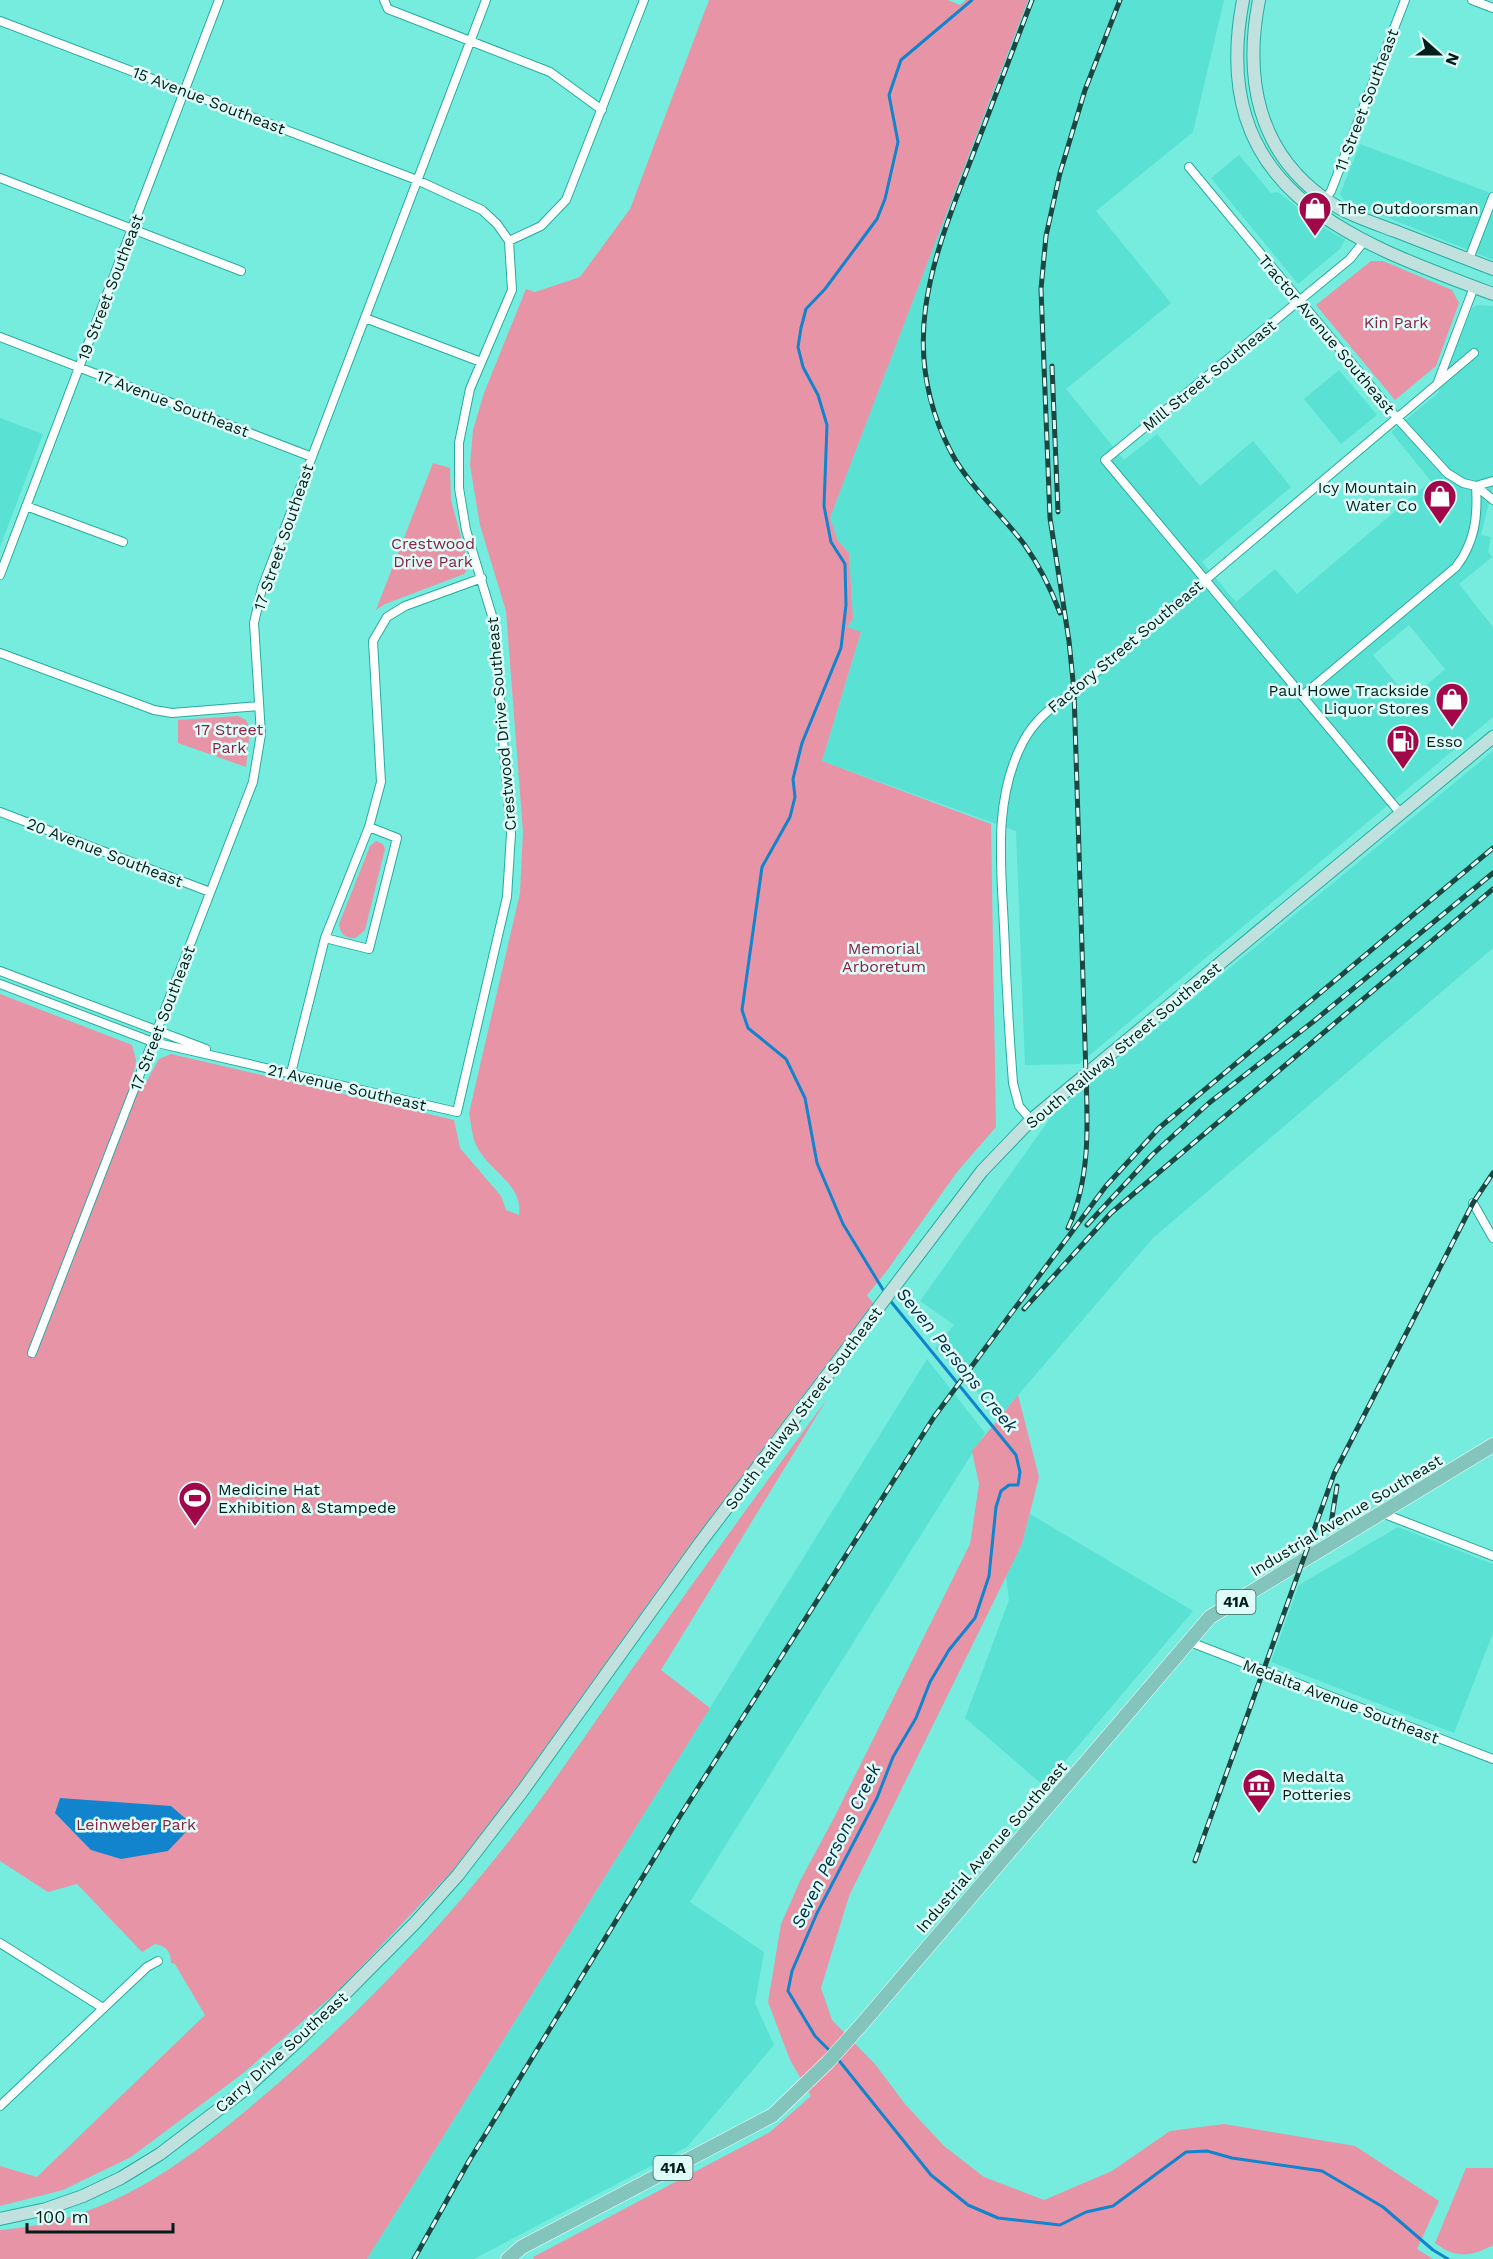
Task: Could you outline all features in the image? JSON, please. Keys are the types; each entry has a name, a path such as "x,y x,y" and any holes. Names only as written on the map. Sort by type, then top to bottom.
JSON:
{"main road":[{"name":"Industrial Avenue Southeast","path":"508,2259 522,2247 772,2115 828,2062 862,2024 1210,1617 1493,1445"}],"street":[{"name":"19 Street Southeast","path":"0,575 219,0"},
{"path":"384,0 388,9 550,72 602,110"},
{"name":"17 Street Southeast","path":"32,1353 253,782 261,734 254,623 256,607 486,0"},
{"path":"417,180 482,210 509,241 541,226 566,200 644,0"},
{"path":"1243,0 1236,36 1237,79 1246,119 1270,166 1303,202 1365,240 1493,294"},
{"path":"1259,0 1253,30 1252,67 1256,96 1272,139 1293,171 1325,200 1362,218 1493,268"},
{"name":"11 Street Southeast","path":"1325,200 1331,191 1405,0"},
{"path":"1472,0 1493,8"},
{"name":"15 Avenue Southeast","path":"0,21 417,180"},
{"name":"Tractor Avenue Southeast","path":"1189,167 1396,418 1447,473 1463,483 1476,486 1493,500"},
{"path":"0,178 241,271"},
{"path":"1469,259 1493,197"},
{"name":"Mill Street Southeast","path":"1205,580 1105,460 1350,259 1365,240"},
{"name":"Crestwood Drive Southeast","path":"457,1113 507,897 511,834 493,619 466,530 458,465 459,443 470,389 512,290 509,241"},
{"path":"1437,384 1474,287"},
{"path":"365,318 481,362"},
{"name":"17 Avenue Southeast","path":"0,336 312,457"},
{"name":"Factory Street Southeast","path":"1031,1120 1019,1106 1014,1092 1006,980 1001,822 1002,806 1013,763 1033,726 1045,712 1474,352"},
{"path":"1302,696 1456,567 1467,550 1478,519 1476,486 1493,481"},
{"path":"26,506 123,542"},
{"path":"291,1074 325,938 369,826 381,782 373,641 387,617 405,606 482,578"},
{"path":"1205,580 1401,814"},
{"path":"0,653 154,710 172,713 259,706"},
{"name":"South Railway Street Southeast","path":"416,1922 458,1875 521,1793 700,1543 982,1171 1031,1120 1493,737"},
{"name":"20 Avenue Southeast","path":"0,812 210,892"},
{"path":"325,938 369,950 397,838 369,826"},
{"name":"21 Avenue Southeast","path":"0,971 237,1061"},
{"name":"21 Avenue Southeast","path":"0,984 153,1042 457,1113"},
{"path":"1473,1203 1493,1238"},
{"path":"1382,1513 1489,1554 1493,1547"},
{"name":"Medalta Avenue Southeast","path":"1190,1642 1493,1759"},
{"name":"Carry Drive Southeast","path":"0,2219 45,2209 83,2196 121,2178 160,2154 243,2091 300,2039 416,1922"},
{"path":"0,1943 103,2008"},
{"path":"2,2102 147,1967 158,1961"}],"shaded area":[{"path":"1028,0 1224,0 1193,132 1096,211 1171,303 1066,389 1124,460 1157,434 1200,486 1253,441 1291,487 1202,562 1236,602 1275,569 1297,594 1431,481 1391,432 1438,393 1472,308 1477,305 1493,306 1493,486 1481,535 1491,537 1488,552 1492,557 1459,584 1493,627 1493,717 1079,1064 1025,1065 1016,831 822,761 861,633 846,627 853,619 849,553 838,541 830,518","holes":["1409,625 1445,669 1410,700 1373,655"]},
{"path":"1360,144 1493,194 1493,260 1344,200 1340,194"},
{"path":"1239,155 1271,193 1278,192 1321,226 1345,240 1340,249 1298,284 1211,178"},
{"path":"1339,370 1377,415 1341,444 1304,399"},
{"path":"0,418 43,434 0,547"},
{"path":"1493,751 1493,948 1153,1238 1000,1416 935,1348 954,1325 920,1301 1054,1113"},
{"path":"927,1359 985,1433 690,1902 764,1952 755,2003 774,2045 687,2147 474,2259 367,2259"},
{"path":"1030,1514 1193,1611 1044,1786 965,1718 1009,1600 1006,1577 1022,1544"},
{"path":"1398,1527 1493,1564 1493,1633 1454,1733 1271,1662 1299,1585"},
{"path":"60,1798 171,1806 186,1819 185,1833 168,1851 121,1859 91,1850 55,1813"}],"green space":[{"path":"709,0 948,0 960,5 966,0 1028,0 830,518 838,541 849,553 853,619 847,627 861,632 822,761 991,824 996,1127 957,1172 867,1295 873,1303 692,1542 516,1788 453,1870 339,1990 242,2074 131,2157 63,2190 0,2206 0,2166 37,2177 205,2015 175,1964 171,1963 169,1952 165,1948 155,1944 142,1952 77,1884 48,1892 0,1861 0,994 132,1045 136,1060 133,1079 145,1084 159,1059 171,1054 454,1120 460,1148 501,1196 506,1210 519,1215 516,1194 481,1154 476,1145 469,1113 520,893 523,832 506,611 480,525 470,465 473,430 484,393 526,289 535,292 580,277 630,209"},
{"name":"Kin Park","path":"1371,261 1383,261 1452,290 1459,303 1436,366 1395,400 1316,305"},
{"name":"Crestwood Drive Park","path":"433,463 450,468 451,500 469,567 464,574 385,604 376,610"},
{"name":"17 Street Park","path":"238,716 246,720 250,730 246,767 178,743 178,720"},
{"path":"376,841 383,844 385,849 365,930 356,938 349,938 342,933 339,924 370,846"},
{"path":"1018,1395 1039,1477 1022,1544 849,1896 821,1988 832,2020 875,2064 905,2104 944,2146 984,2177 1044,2200 1112,2171 1170,2131 1224,2124 1355,2146 1439,2201 1417,2249 1433,2259 534,2259 533,2257 770,2132 811,2096 790,2060 768,2002 781,1924 800,1881 834,1818 970,1544 979,1484 972,1451"},
{"path":"827,1399 661,1670 710,1708 367,2259 0,2259 0,2230 40,2224 112,2201 145,2184 207,2142 300,2064 391,1977 448,1915 522,1824"},
{"path":"1466,2168 1493,2168 1493,2245 1464,2255 1450,2252 1435,2243"}],"waterway":[{"name":"Seven Persons Creek","path":"885,1293 843,1224 817,1163 805,1098 786,1059 748,1028 742,1010 762,867 790,817 795,797 793,779 802,743 841,648 846,605 845,564 831,542 824,506 827,425 818,395 803,367 798,347 801,328 806,309 825,289 877,219 885,199 898,142 889,95 901,60 972,0"},
{"name":"Seven Persons Creek","path":"832,2053 815,2036 788,1991 792,1971 817,1913 877,1798 893,1757 916,1718 930,1682 949,1650 975,1618 989,1576 996,1507 1001,1491 1009,1485 1018,1485 1020,1472 1016,1455 888,1298"},
{"name":"Seven Persons Creek","path":"837,2058 931,2175 968,2205 998,2218 1060,2225 1086,2212 1113,2206 1186,2152 1207,2151 1232,2158 1322,2171 1383,2207 1433,2250 1448,2259"}],"railway":[{"path":"1032,0 945,231 926,303 923,339 926,376 935,413 951,452 966,476 1029,552 1044,577 1060,613"},
{"path":"1068,1228 1084,1172 1087,1095 1074,691 1069,641 1050,518 1041,289 1046,236 1060,173 1085,90 1120,0"},
{"path":"1052,366 1058,512"},
{"path":"414,2259 469,2161 680,1816 934,1417 1106,1186 1159,1128 1493,848"},
{"path":"1087,1225 1152,1155 1209,1103 1314,1021 1493,873"},
{"path":"1024,1309 1111,1213 1493,889"},
{"path":"1195,1861 1334,1474 1473,1203 1493,1173"},
{"path":"1330,1530 1337,1486"}],"place":[{"name":"The Outdoorsman","path":"1315,237"},
{"name":"Icy Mountain Water Co","path":"1440,525"},
{"name":"Paul Howe Trackside Liquor Stores","path":"1452,728"},
{"name":"Esso","path":"1403,770"},
{"name":"Medicine Hat Exhibition & Stampede","path":"195,1527"},
{"name":"Medalta Potteries","path":"1259,1814"}],"park label":[{"name":"Memorial Arboretum","path":"884,957"},
{"name":"Leinweber Park","path":"136,1824"}]}
